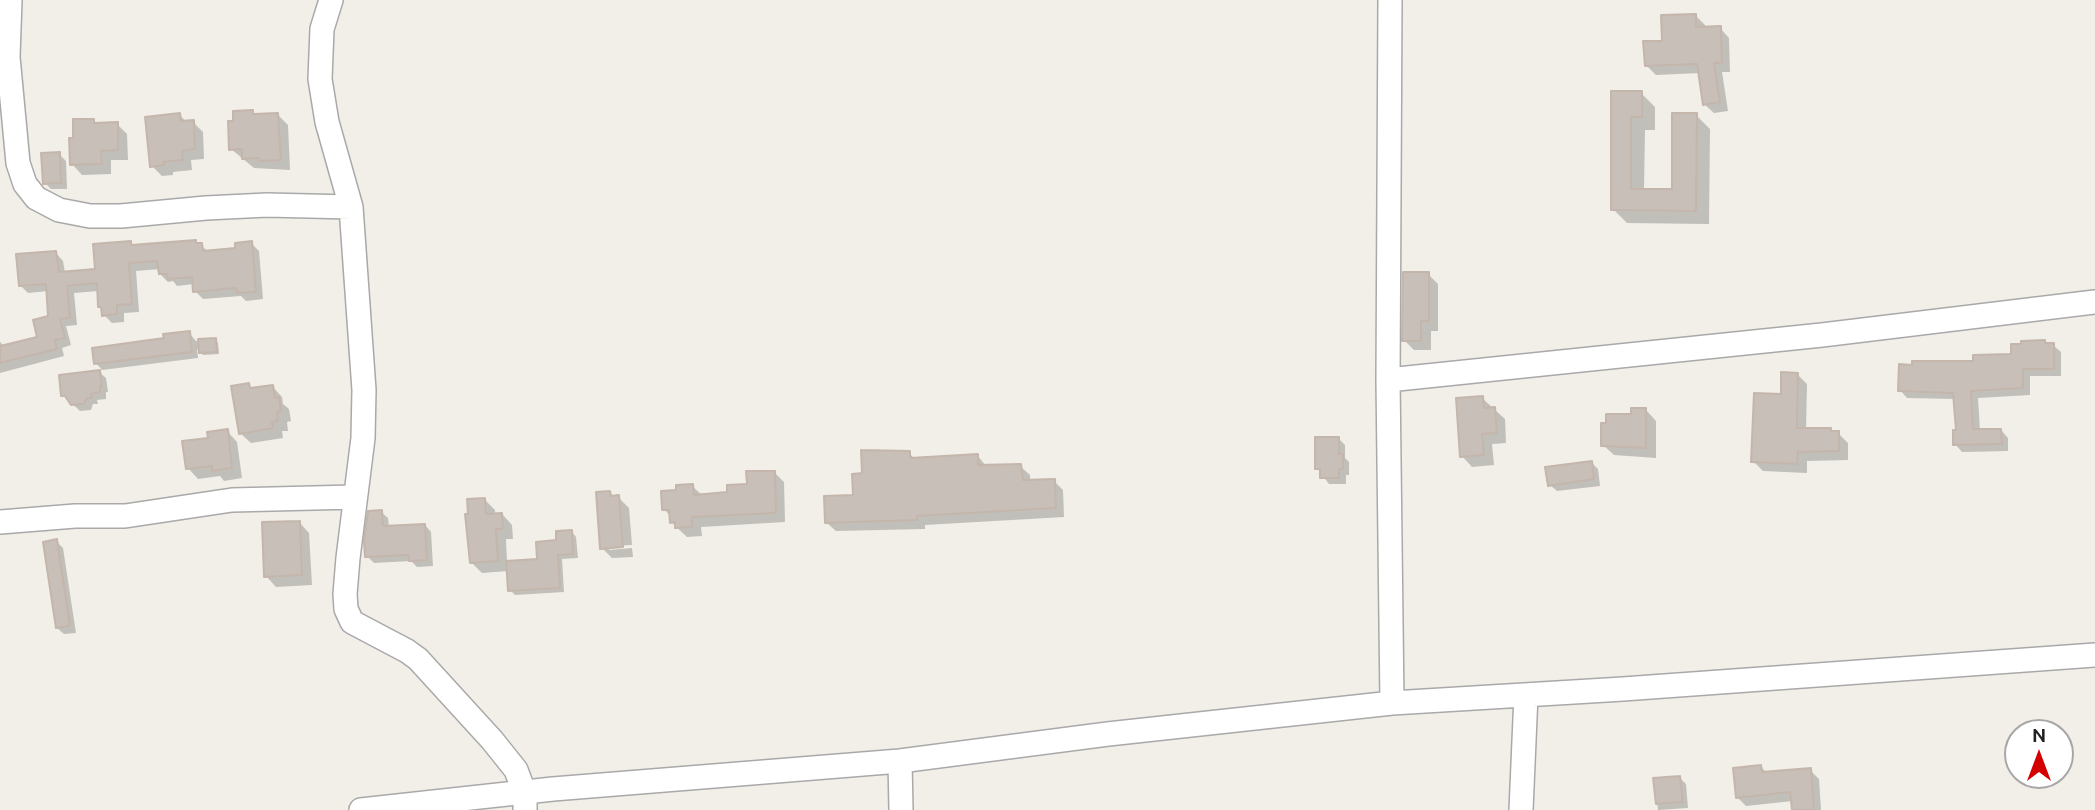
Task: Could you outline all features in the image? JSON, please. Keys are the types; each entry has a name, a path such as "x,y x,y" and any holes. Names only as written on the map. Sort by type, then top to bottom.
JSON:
{"street":[{"path":"10,0 8,57 18,163 25,184 36,198 59,209 90,216 267,205 351,206"},
{"path":"331,0 322,29 320,79 327,122 351,206 364,390 363,438 354,497 345,594 348,617 418,659 508,758 516,770 525,802"},
{"path":"1390,0 1388,380 1392,703"},
{"path":"1388,380 1822,335 2095,302"},
{"path":"0,522 75,516 125,516 232,500 354,497"},
{"path":"361,810 525,802 553,789 900,761 1392,703 2095,655"},
{"path":"1521,810 1526,695"},
{"path":"900,761 901,810"}],"building":[{"path":"1696,14 1696,27 1721,26 1722,63 1714,63 1720,102 1703,105 1697,64 1645,66 1643,41 1662,41 1661,15"},
{"path":"1611,91 1642,91 1642,117 1631,117 1631,189 1672,189 1672,113 1697,113 1696,211 1611,210"},
{"path":"253,110 253,114 278,113 281,160 242,159 242,149 229,150 228,121 233,121 233,111"},
{"path":"180,113 181,121 194,120 195,149 182,151 183,160 163,162 164,165 150,167 145,117"},
{"path":"73,119 94,119 94,123 118,122 118,150 101,151 102,164 70,165 69,138 73,138"},
{"path":"60,152 61,183 43,184 41,153"},
{"path":"196,240 196,243 202,243 203,251 235,248 235,243 252,241 256,292 237,293 236,288 193,292 192,277 168,279 167,274 159,274 157,261 129,263 132,304 117,305 117,314 102,316 101,307 98,307 97,283 67,286 70,318 60,319 65,338 55,340 57,349 0,363 0,346 37,337 33,320 48,316 46,284 19,286 16,254 56,251 59,272 95,269 93,244 131,241 131,245"},
{"path":"1403,272 1429,272 1429,321 1421,321 1421,341 1402,341"},
{"path":"190,331 192,352 94,364 92,348 164,338 163,334"},
{"path":"216,338 217,352 199,353 198,339"},
{"path":"2045,340 2045,343 2054,343 2054,369 2023,369 2023,388 1971,391 1973,429 2001,429 2002,444 1953,445 1953,430 1956,430 1953,393 1898,391 1899,364 1912,365 1912,361 1973,361 1973,355 2011,354 2011,344 2021,344 2021,341"},
{"path":"100,370 100,392 91,394 92,398 87,398 84,404 71,405 65,396 61,396 59,375"},
{"path":"1781,372 1798,373 1797,428 1831,428 1831,431 1839,431 1839,451 1798,452 1797,464 1751,462 1754,393 1781,394"},
{"path":"249,383 250,388 273,385 275,398 279,397 281,411 277,412 278,421 272,422 273,428 239,434 231,386"},
{"path":"1483,396 1484,408 1495,407 1497,433 1482,434 1484,455 1460,457 1456,398"},
{"path":"1631,408 1646,408 1646,448 1601,446 1601,423 1606,423 1606,414 1631,414"},
{"path":"228,429 232,468 212,471 212,466 186,469 182,441 208,438 207,432"},
{"path":"1315,437 1339,437 1339,454 1343,454 1343,469 1339,469 1339,478 1320,478 1320,469 1315,469"},
{"path":"861,450 910,451 910,458 978,454 978,465 1021,464 1023,480 1055,479 1056,508 917,516 917,520 825,523 824,496 853,495 852,474 862,473"},
{"path":"1592,461 1594,479 1548,486 1545,467"},
{"path":"746,471 775,471 776,513 692,517 692,527 675,528 675,522 670,523 669,510 662,510 661,491 676,490 676,485 693,484 694,495 727,492 727,485 747,484"},
{"path":"610,491 611,496 619,495 623,547 600,549 596,492"},
{"path":"485,498 486,514 502,513 503,529 496,529 498,561 470,563 465,514 468,514 467,499"},
{"path":"382,510 383,526 425,524 427,560 409,561 408,555 365,557 368,511"},
{"path":"300,521 302,575 264,577 262,522"},
{"path":"572,530 573,554 558,555 560,588 508,591 506,561 537,559 536,542 556,540 556,531"},
{"path":"57,539 70,626 56,628 43,542"},
{"path":"1761,765 1762,772 1811,768 1814,810 1792,810 1790,792 1736,798 1733,768"},
{"path":"1680,776 1683,802 1656,804 1653,778"}]}
